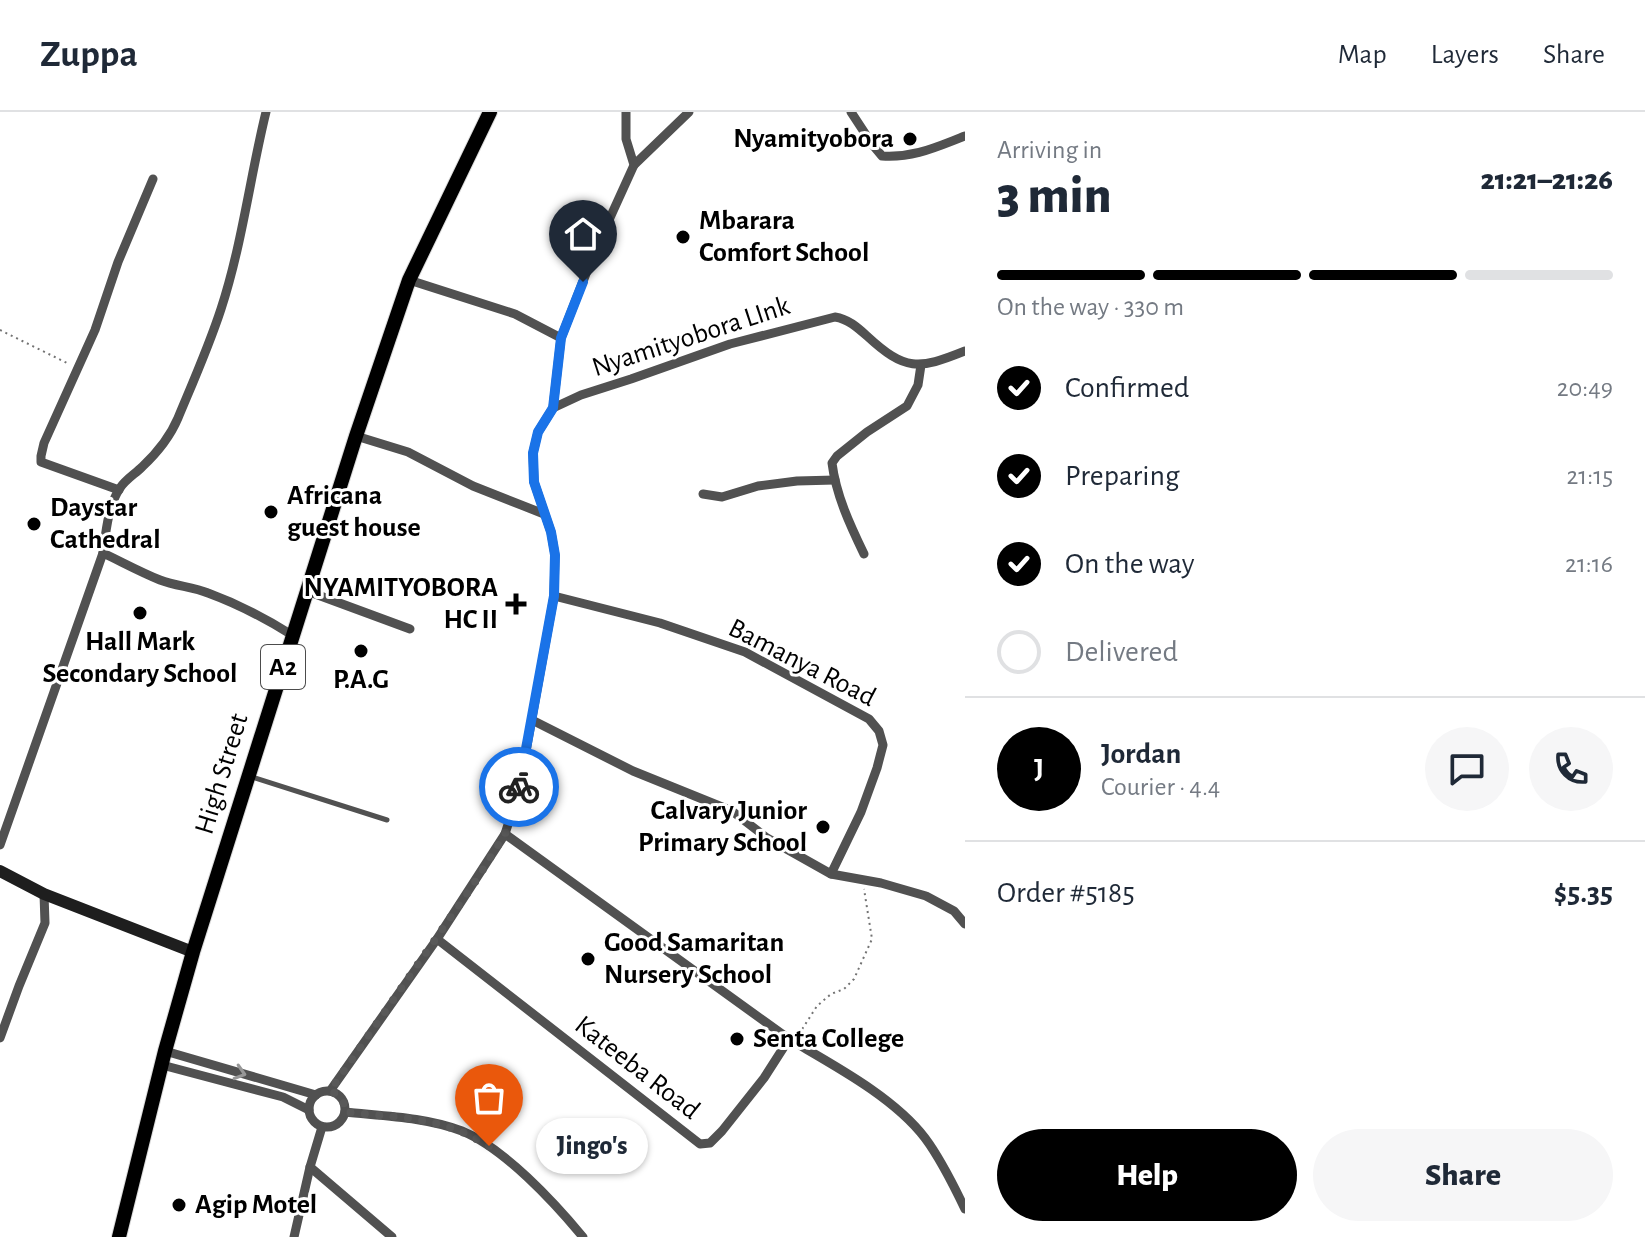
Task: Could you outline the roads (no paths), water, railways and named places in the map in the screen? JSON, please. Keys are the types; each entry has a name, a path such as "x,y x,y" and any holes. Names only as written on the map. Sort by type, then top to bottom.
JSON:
{"main road":[{"name":"High Street","path":"119,1237 193,952 356,436 409,280 490,112"}],"street":[{"path":"0,845 103,553 109,512 127,479 153,457 176,422 221,309 266,112"},
{"path":"626,112 626,139 634,165"},
{"path":"330,1091 437,939 505,834 519,790 554,596 555,555 551,532 534,482 533,453 538,432 553,408 561,338 594,253 634,165 689,112"},
{"path":"851,112 882,156 901,157 921,153 965,136"},
{"path":"119,490 41,462 44,443 95,330 118,262 153,179"},
{"path":"409,280 515,314 561,338"},
{"name":"Nyamityobora LInk","path":"553,408 581,395 730,344 835,317 846,319 899,361 921,365"},
{"path":"864,554 850,526 832,463 867,432 907,406 918,385 921,365 965,351"},
{"path":"356,436 408,452 473,486 544,514"},
{"path":"703,494 722,497 758,486 835,480"},
{"path":"103,553 164,581 200,590 238,605 292,635"},
{"path":"307,591 410,629"},
{"name":"Bamanya Road","path":"554,596 660,623 745,652 869,719 879,731 883,745 861,812 831,874"},
{"path":"532,720 633,771 732,811 767,838 831,874 881,883 926,896 954,911 965,924"},
{"path":"505,834 792,1041 835,1065 893,1105 927,1140 965,1209"},
{"path":"0,871 44,894 193,952"},
{"path":"0,1038 45,923 44,894"},
{"name":"Kateeba Road","path":"437,939 700,1144 710,1143 722,1131 792,1041"},
{"path":"164,1058 316,1095"},
{"path":"164,1058 283,1097 309,1110"},
{"path":"330,1091 342,1099 345,1112 337,1124 322,1127 314,1122 309,1110 316,1095 330,1091"},
{"path":"345,1112 410,1119 463,1132 489,1146 520,1172 557,1205 583,1237"},
{"path":"294,1237 322,1127"},
{"path":"310,1167 392,1237"}],"lane":[{"path":"249,776 387,820"}],"place":[{"name":"Nyamityobora","path":"910,139"},
{"name":"Mbarara Comfort School","path":"683,237"},
{"name":"Africana guest house","path":"271,512"},
{"name":"Daystar Cathedral","path":"34,524"},
{"name":"NYAMITYOBORA HC II","path":"516,604"},
{"name":"Hall Mark Secondary School","path":"140,613"},
{"name":"P.A.G","path":"361,651"},
{"name":"Calvary Junior Primary School","path":"823,827"},
{"name":"Good Samaritan Nursery School","path":"588,959"},
{"name":"Senta College","path":"737,1039"},
{"name":"Jingo's","path":"489,1146"},
{"name":"Agip Motel","path":"179,1205"}]}
